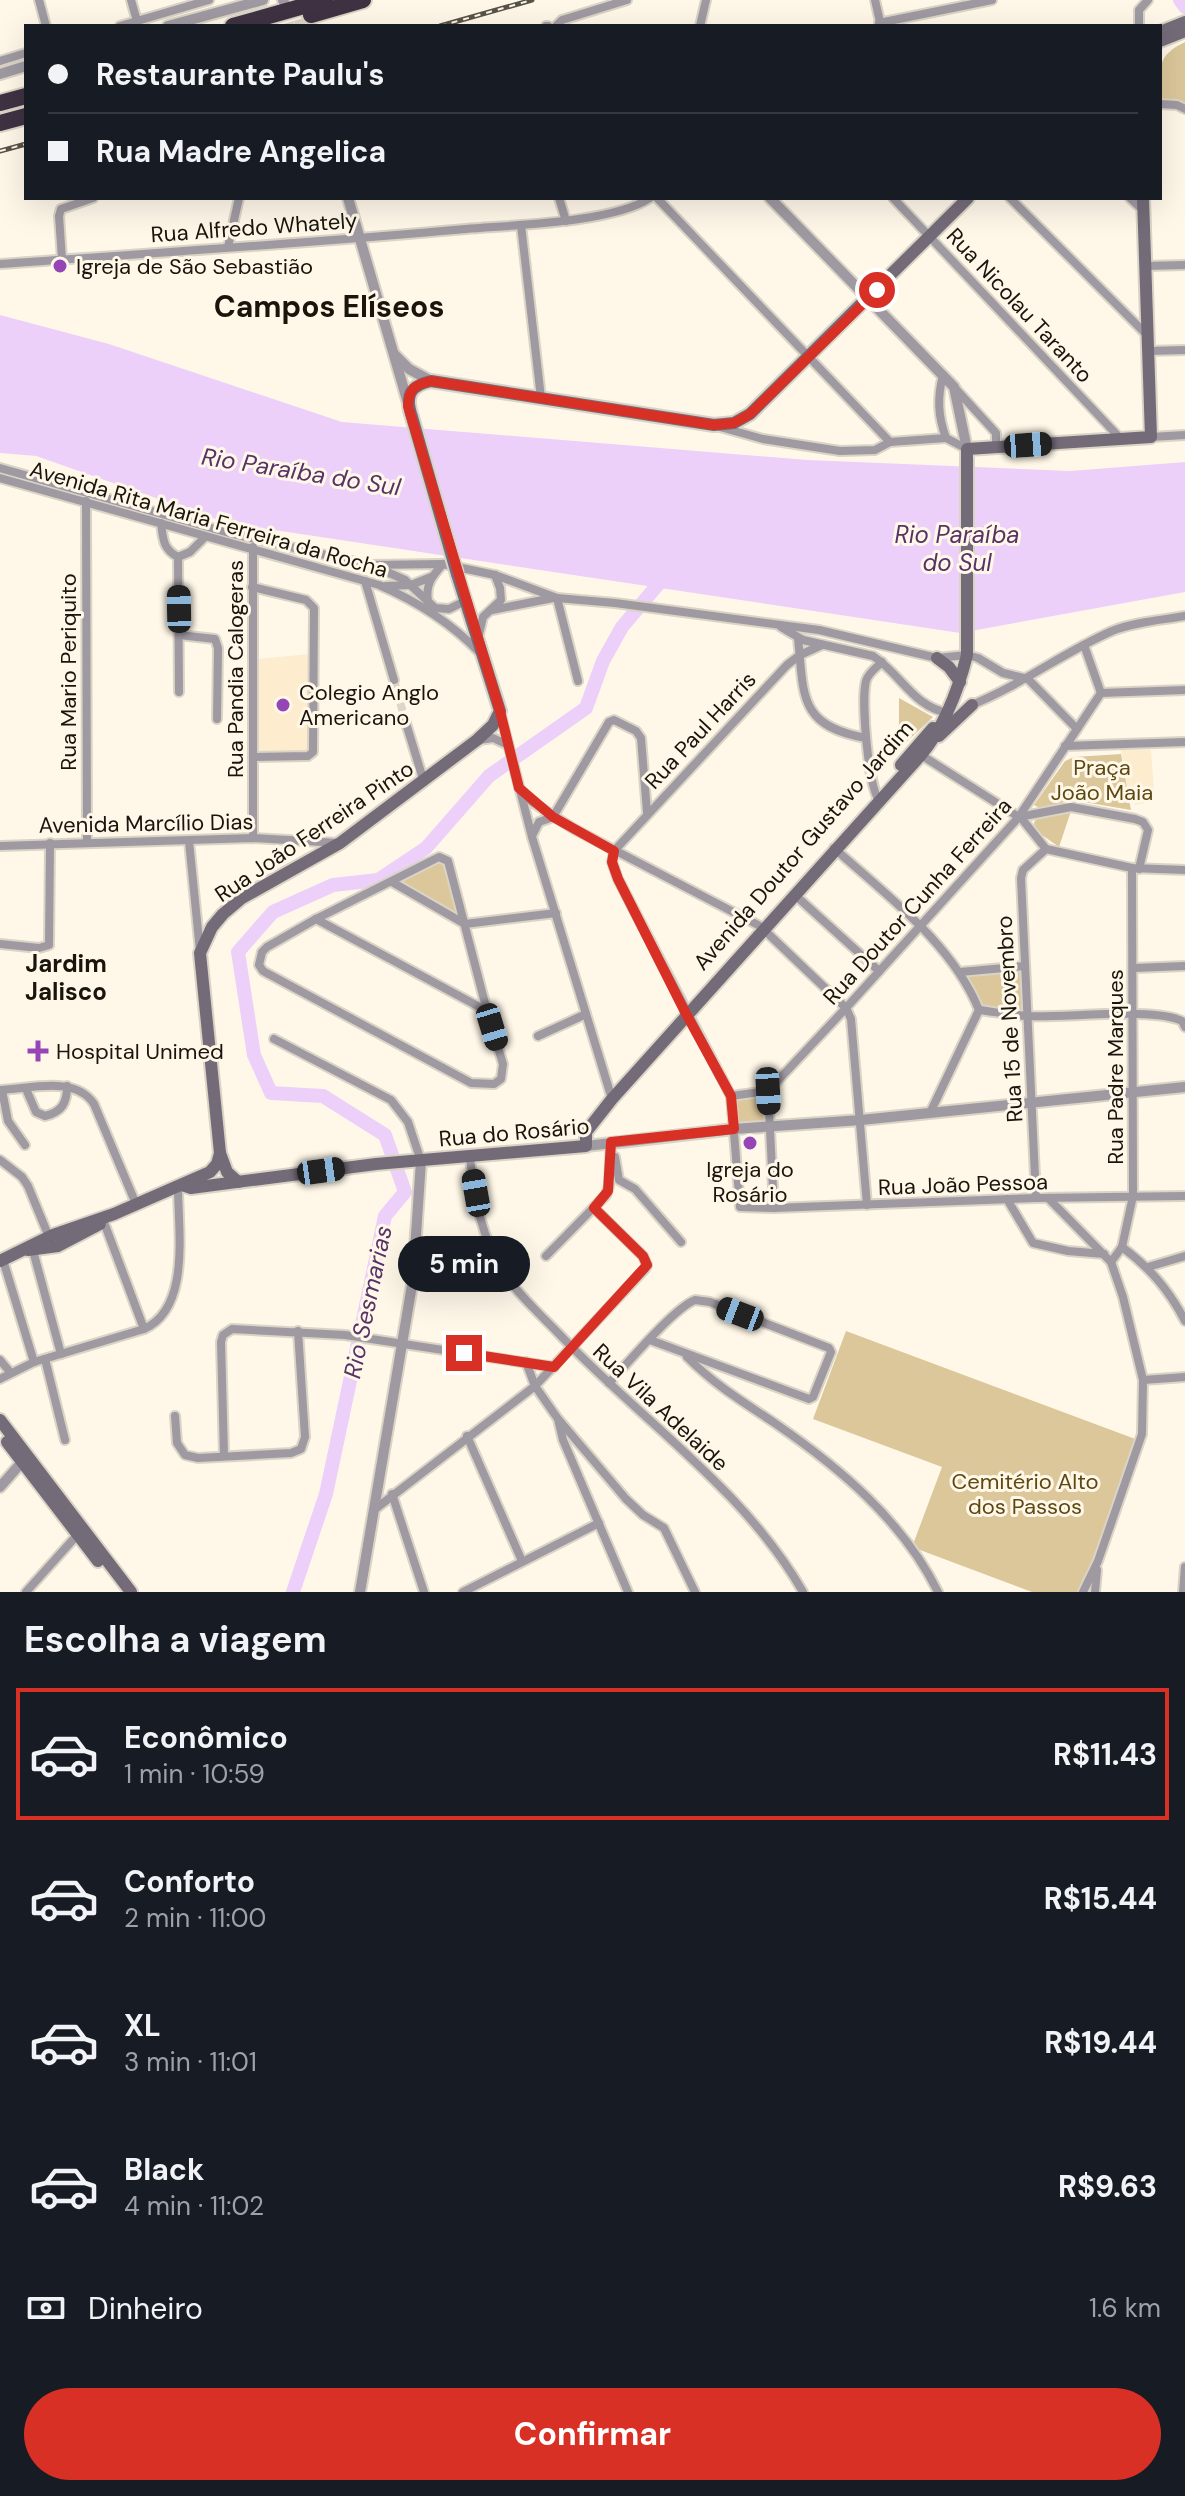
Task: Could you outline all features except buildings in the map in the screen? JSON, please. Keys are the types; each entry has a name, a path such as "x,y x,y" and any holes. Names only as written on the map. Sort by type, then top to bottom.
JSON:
{"highway":[{"path":"240,24 325,0"},
{"path":"278,24 363,0"},
{"path":"0,93 24,87"},
{"path":"0,103 24,97"},
{"path":"0,123 24,117"}],"main road":[{"path":"500,711 410,412 412,388 431,381 714,425 742,420 868,300 966,200"},
{"path":"967,449 1151,437 1143,204"},
{"name":"Avenida Doutor Gustavo Jardim","path":"877,799 931,744 960,682 967,655 967,449"},
{"path":"937,658 949,667 960,682"},
{"path":"931,744 972,705"},
{"name":"Rua João Ferreira Pinto","path":"200,953 212,927 242,898 340,843 477,740 493,725 500,711"},
{"name":"Avenida Doutor Gustavo Jardim","path":"568,1148 877,799 946,715"},
{"name":"Avenida Doutor Gustavo Jardim","path":"762,928 795,895 834,848"},
{"path":"200,953 220,1153 227,1172 238,1182"},
{"name":"Avenida Doutor Gustavo Jardim","path":"586,1146 586,1132 611,1097"},
{"name":"Rua do Rosário","path":"180,1186 191,1188 376,1164 586,1146"},
{"path":"1,1260 210,1172 217,1164 220,1153"},
{"path":"0,1420 25,1459 131,1592"},
{"path":"0,1433 25,1459"},
{"path":"81,1532 122,1592"}],"street":[{"path":"39,0 45,24"},
{"path":"131,0 137,21"},
{"path":"127,24 209,0"},
{"path":"175,24 263,0"},
{"path":"558,24 562,20 627,0"},
{"path":"700,24 706,0"},
{"path":"875,0 880,24 948,5 992,0"},
{"path":"1139,24 1139,10 1148,0"},
{"path":"0,61 24,54"},
{"path":"0,74 24,67"},
{"path":"1162,104 1185,109"},
{"path":"62,259 59,216 65,206 86,200"},
{"path":"228,247 239,200"},
{"path":"349,200 410,412"},
{"path":"560,200 566,221"},
{"name":"Rua Alfredo Whately","path":"0,264 361,239 566,221 624,210 646,200"},
{"path":"659,200 890,442"},
{"path":"772,200 996,433 996,447"},
{"name":"Rua Nicolau Taranto","path":"895,200 1120,438"},
{"path":"1012,200 1147,335"},
{"path":"521,225 541,398"},
{"path":"1145,266 1185,265"},
{"path":"1148,351 1185,350"},
{"path":"393,353 409,369 431,381"},
{"path":"943,375 938,402 946,438"},
{"path":"954,387 967,449"},
{"path":"714,425 763,439 840,451 875,450 890,442 946,438 967,449"},
{"path":"1151,437 1185,435"},
{"name":"Avenida Rita Maria Ferreira da Rocha","path":"0,468 379,585 427,609 481,649"},
{"name":"Avenida Rita Maria Ferreira da Rocha","path":"0,478 205,537 369,565 443,564 495,575 555,598"},
{"name":"Rua Mario Periquito","path":"86,501 87,842"},
{"path":"161,523 163,542 169,552 178,557"},
{"path":"178,557 190,552 205,537"},
{"name":"Rua Pandia Calogeras","path":"253,838 254,544"},
{"path":"178,557 179,692"},
{"path":"428,604 427,588 431,577 443,564"},
{"path":"369,565 394,574 411,585 428,604 442,610 465,601"},
{"path":"481,649 480,621 501,600 495,575"},
{"path":"379,585 411,585 431,577"},
{"path":"365,581 394,680"},
{"path":"252,587 306,600 314,608 313,752 308,756 254,757"},
{"path":"489,611 555,598 615,603 819,630 937,658 967,655 1003,673 1028,679 1077,729"},
{"path":"555,598 578,681"},
{"path":"777,625 798,638 873,656 916,699 946,715 1028,679 1084,645 1121,628 1185,616"},
{"path":"819,630 814,635 819,644"},
{"path":"179,635 215,639 218,648 217,719"},
{"path":"798,638 803,694 816,716 827,727 866,738"},
{"name":"Rua Paul Harris","path":"614,851 787,665 819,644"},
{"path":"1084,645 1101,693 1185,690"},
{"path":"877,799 866,738 865,682 882,662"},
{"name":"Rua Doutor Cunha Ferreira","path":"768,1091 1018,818 1101,693"},
{"path":"500,711 532,837 611,1097"},
{"path":"405,720 424,782"},
{"path":"532,837 539,822 553,817 609,722 614,720 636,731 641,738 647,812"},
{"path":"477,740 493,738 509,748"},
{"path":"1065,746 1185,742"},
{"path":"921,755 1018,818 1031,828 1046,849 1136,868 1185,870"},
{"path":"518,785 553,817 762,928 846,1008 851,1019 867,1205"},
{"name":"Rua Padre Marques","path":"1018,818 1071,807 1135,819 1145,825 1148,833 1136,868 1133,1196 1122,1247 1108,1258"},
{"name":"Avenida Marcílio Dias","path":"0,846 253,838 340,843"},
{"path":"189,841 200,953"},
{"path":"0,944 39,948 49,945 50,843"},
{"path":"834,848 920,926 960,972 979,1010"},
{"name":"Rua 15 de Novembro","path":"1036,1198 1022,873 1046,849"},
{"path":"614,851 612,862 618,879 731,1096 734,1129"},
{"path":"439,857 448,861 504,1073 494,1084 471,1083 263,971 259,965 262,952 316,919 392,882 439,857"},
{"path":"392,882 465,924 556,913"},
{"path":"795,895 879,971"},
{"path":"316,919 487,1011"},
{"path":"960,972 1025,966"},
{"path":"1134,968 1185,966"},
{"path":"979,1010 1028,1016 1133,1015 1174,1018 1182,1021 1185,1027"},
{"path":"930,1113 979,1010"},
{"path":"538,1036 586,1014"},
{"path":"274,1039 391,1100 416,1138 413,1279 360,1592"},
{"path":"26,1089 36,1112 45,1116 62,1107 67,1098 67,1086"},
{"path":"25,1145 8,1121 1,1090 67,1086 82,1090 94,1104 136,1204"},
{"name":"Rua do Rosário","path":"586,1146 734,1129 861,1120 1185,1087"},
{"path":"731,1096 768,1091 774,1208"},
{"name":"Rua João Pessoa","path":"734,1129 742,1209 1185,1196"},
{"path":"546,1256 608,1191 612,1145"},
{"path":"612,1145 619,1180 635,1189 681,1242"},
{"name":"Rua Vila Adelaide","path":"470,1158 480,1216 495,1257 520,1293 743,1512 803,1592"},
{"path":"0,1160 22,1177 53,1239"},
{"path":"0,1379 34,1362 144,1329 158,1321 177,1285 180,1186"},
{"path":"1007,1199 1033,1243 1108,1258"},
{"path":"1049,1199 1108,1258 1123,1297 1143,1380 1142,1434 1098,1561 1083,1592"},
{"path":"374,1510 535,1386 647,1265 643,1256 594,1208"},
{"path":"106,1217 144,1329"},
{"path":"1122,1247 1148,1267 1171,1295 1185,1321"},
{"path":"29,1248 61,1354"},
{"path":"1148,1267 1185,1256"},
{"path":"1,1260 34,1362"},
{"path":"609,1383 650,1340 689,1302 695,1300 710,1302 829,1348 830,1354 813,1397 809,1399 650,1340"},
{"path":"224,1455 221,1342 223,1335 232,1329 345,1335 554,1367"},
{"path":"175,1416 177,1443 185,1455 198,1458 291,1453 301,1449 304,1445 298,1331"},
{"path":"684,1353 710,1380 777,1425 875,1504 896,1527 938,1592"},
{"path":"45,1359 65,1440"},
{"path":"0,1360 10,1372"},
{"path":"526,1362 535,1386 558,1419 626,1499 643,1515 664,1528 695,1592"},
{"path":"1143,1380 1185,1377"},
{"path":"558,1419 563,1440 628,1592"},
{"path":"467,1436 522,1561"},
{"path":"0,1487 25,1459"},
{"path":"392,1494 424,1592"},
{"path":"463,1592 599,1523"},
{"path":"26,1592 81,1532"},
{"path":"1095,1592 1098,1561"},
{"path":"1183,1592 1185,1567"}],"shaded area":[{"name":"Colegio Anglo Americano","path":"310,654 309,751 257,753 257,659"},
{"path":"1121,750 1151,750 1155,802 1135,805 1133,798 1129,798"}],"green space":[{"path":"1185,42 1185,106 1162,99 1162,63 1175,47"},
{"path":"899,698 933,717 899,749"},
{"name":"Praça João Maia","path":"1121,754 1131,810 1072,800 1040,808 1034,805 1065,761 1074,757"},
{"path":"1071,811 1059,847 1035,830 1034,822 1042,814"},
{"path":"444,859 459,918 395,881"},
{"path":"1021,968 1024,1012 982,1008 966,974"},
{"path":"765,1093 767,1122 736,1126 732,1097"},
{"name":"Cemitério Alto dos Passos","path":"846,1331 1138,1440 1080,1592 1032,1592 912,1547 942,1467 813,1419"}],"water":[{"name":"Rio Paraíba do Sul","path":"0,315 109,344 342,422 808,460 1070,471 1185,462 1185,592 960,633 227,523 36,456 0,453"}],"waterway":[{"path":"1180,0 1185,7"},
{"name":"Rio Sesmarias","path":"293,1592 326,1494 385,1216 405,1192 385,1135 323,1096 271,1093 254,1055 238,952 273,912 333,885 378,880 426,848 489,776 586,708 603,661 622,627 666,575"}],"tunnel":[{"path":"294,5 300,24"},
{"path":"285,8 289,24"},
{"path":"394,680 405,720"}],"railway":[{"path":"447,24 532,0"},
{"path":"0,151 24,145"}],"place":[{"name":"Igreja de São Sebastião","path":"60,266"},
{"name":"Colegio Anglo Americano","path":"283,705"},
{"name":"Hospital Unimed","path":"38,1051"},
{"name":"Igreja do Rosário","path":"750,1143"}],"district":[{"name":"Campos Elíseos","path":"329,307"},
{"name":"Jardim Jalisco","path":"66,978"}],"route":[{"path":"464,1353 554,1367 645,1269 647,1265 643,1256 594,1208 608,1191 611,1142 734,1129 731,1096 618,879 612,862 614,851 553,817 519,788 500,711 408,406 409,392 416,385 431,381 714,425 734,423 750,414 877,290"}]}
